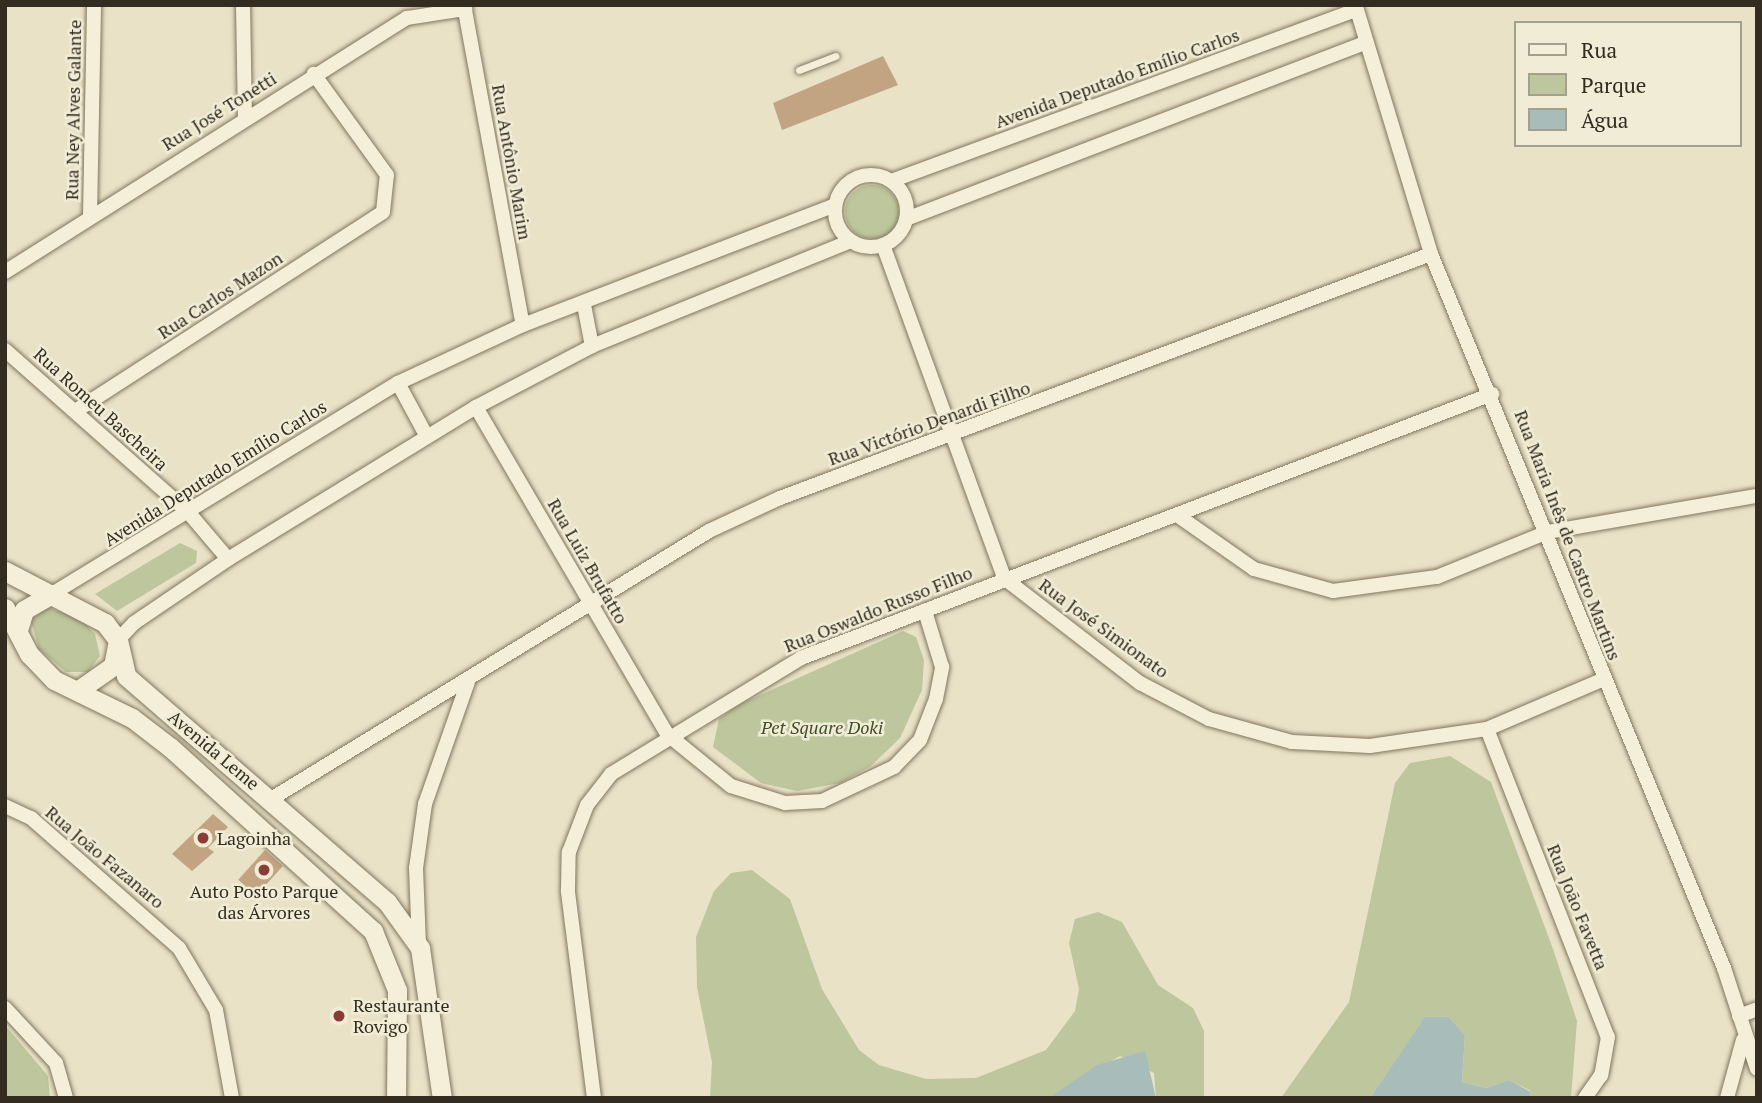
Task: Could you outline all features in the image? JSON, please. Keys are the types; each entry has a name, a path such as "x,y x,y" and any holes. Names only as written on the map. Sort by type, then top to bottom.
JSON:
{"street":[{"name":"Rua Ney Alves Galante","path":"90,216 94,5"},
{"path":"243,5 245,117"},
{"name":"Rua José Tonetti","path":"5,272 245,117 407,18 465,7"},
{"name":"Rua Antônio Marim","path":"465,7 523,325"},
{"name":"Avenida Deputado Emílio Carlos","path":"891,181 1358,8"},
{"name":"Rua Maria Inês de Castro Martins","path":"1358,8 1365,43 1431,254 1548,532 1604,679 1740,1016 1743,1040 1757,1069"},
{"path":"883,245 906,219 1365,43"},
{"name":"Rua Carlos Mazon","path":"77,410 383,212 387,175 314,74"},
{"path":"850,241 838,225 835,205 857,178 891,181 904,198 906,219"},
{"name":"Avenida Deputado Emílio Carlos","path":"52,594 398,383 523,325 584,305 835,205"},
{"path":"80,689 113,666 118,640 134,623 228,559 426,435 476,407 592,346 850,241 883,245"},
{"path":"883,245 1004,578"},
{"name":"Rua Victório Denardi Filho","path":"271,799 468,682 590,601 780,498 1431,254"},
{"path":"584,305 592,346"},
{"name":"Rua Romeu Bascheira","path":"5,350 77,410 188,513 228,559"},
{"path":"398,383 426,435"},
{"name":"Rua Oswaldo Russo Filho","path":"594,1098 568,891 569,852 587,806 611,774 667,734 801,658 1004,578 1492,394"},
{"name":"Rua Luiz Brufatto","path":"476,407 667,734"},
{"path":"1177,515 1254,569 1334,591 1437,577 1548,532 1757,496"},
{"path":"5,571 87,608 118,640"},
{"name":"Rua José Simionato","path":"1004,578 1140,683 1209,719 1292,742 1370,746 1487,729 1604,679"},
{"path":"18,630 24,610 52,594"},
{"name":"Avenida Leme","path":"5,608 29,654 54,680 80,689 171,748 373,931 397,990 396,1098"},
{"path":"667,734 731,786 757,797 822,801 859,788 894,767 920,740 936,699 942,667 925,611"},
{"name":"Avenida Leme","path":"118,640 126,676 387,902 419,948"},
{"path":"442,1098 419,948 416,868 425,804 468,682"},
{"name":"Rua João Favetta","path":"1487,729 1608,1037 1601,1075 1585,1098"},
{"name":"Rua João Fazanaro","path":"5,806 31,818 178,948 216,1010 232,1098"},
{"path":"5,1008 56,1063 66,1098"},
{"path":"1740,1016 1757,1009"},
{"path":"1727,1098 1743,1040"}],"lane":[{"path":"799,70 835,56"}],"green space":[{"path":"872,185 891,193 899,212 891,231 872,239 853,231 845,212 853,193"},
{"path":"180,543 197,551 196,563 117,611 95,594"},
{"path":"45,607 80,618 95,634 100,656 88,672 66,672 39,649 31,621"},
{"name":"Pet Square Doki","path":"903,631 916,637 924,660 922,690 900,738 871,766 840,783 797,791 761,783 713,747 719,719 740,704"},
{"path":"1450,756 1491,782 1553,949 1577,1021 1571,1098 1530,1098 1531,1091 1509,1080 1486,1088 1462,1082 1465,1035 1449,1017 1425,1018 1370,1098 1281,1098 1349,1002 1395,783 1410,763"},
{"path":"752,870 790,899 822,989 859,1050 879,1065 926,1079 976,1078 1046,1050 1075,1011 1079,989 1069,943 1075,919 1098,912 1122,922 1158,985 1193,1008 1204,1031 1204,1098 1156,1098 1154,1073 1120,1056 1049,1098 710,1098 712,1062 697,987 696,937 714,891 731,873"},
{"path":"5,1025 48,1076 50,1098 5,1098"}],"water":[{"path":"1425,1017 1449,1017 1465,1035 1462,1082 1486,1088 1509,1080 1531,1092 1530,1098 1370,1098"},
{"path":"1145,1051 1156,1098 1049,1098 1097,1065"}],"building":[{"path":"883,56 898,85 782,130 773,103"},
{"name":"Lagoinha","path":"213,814 228,827 208,848 214,852 192,871 172,854"},
{"name":"Auto Posto Parque das Árvores","path":"265,850 283,866 256,896 238,880"}],"place":[{"name":"Lagoinha","path":"203,838"},
{"name":"Auto Posto Parque das Árvores","path":"264,870"},
{"name":"Restaurante Rovigo","path":"339,1016"}]}
